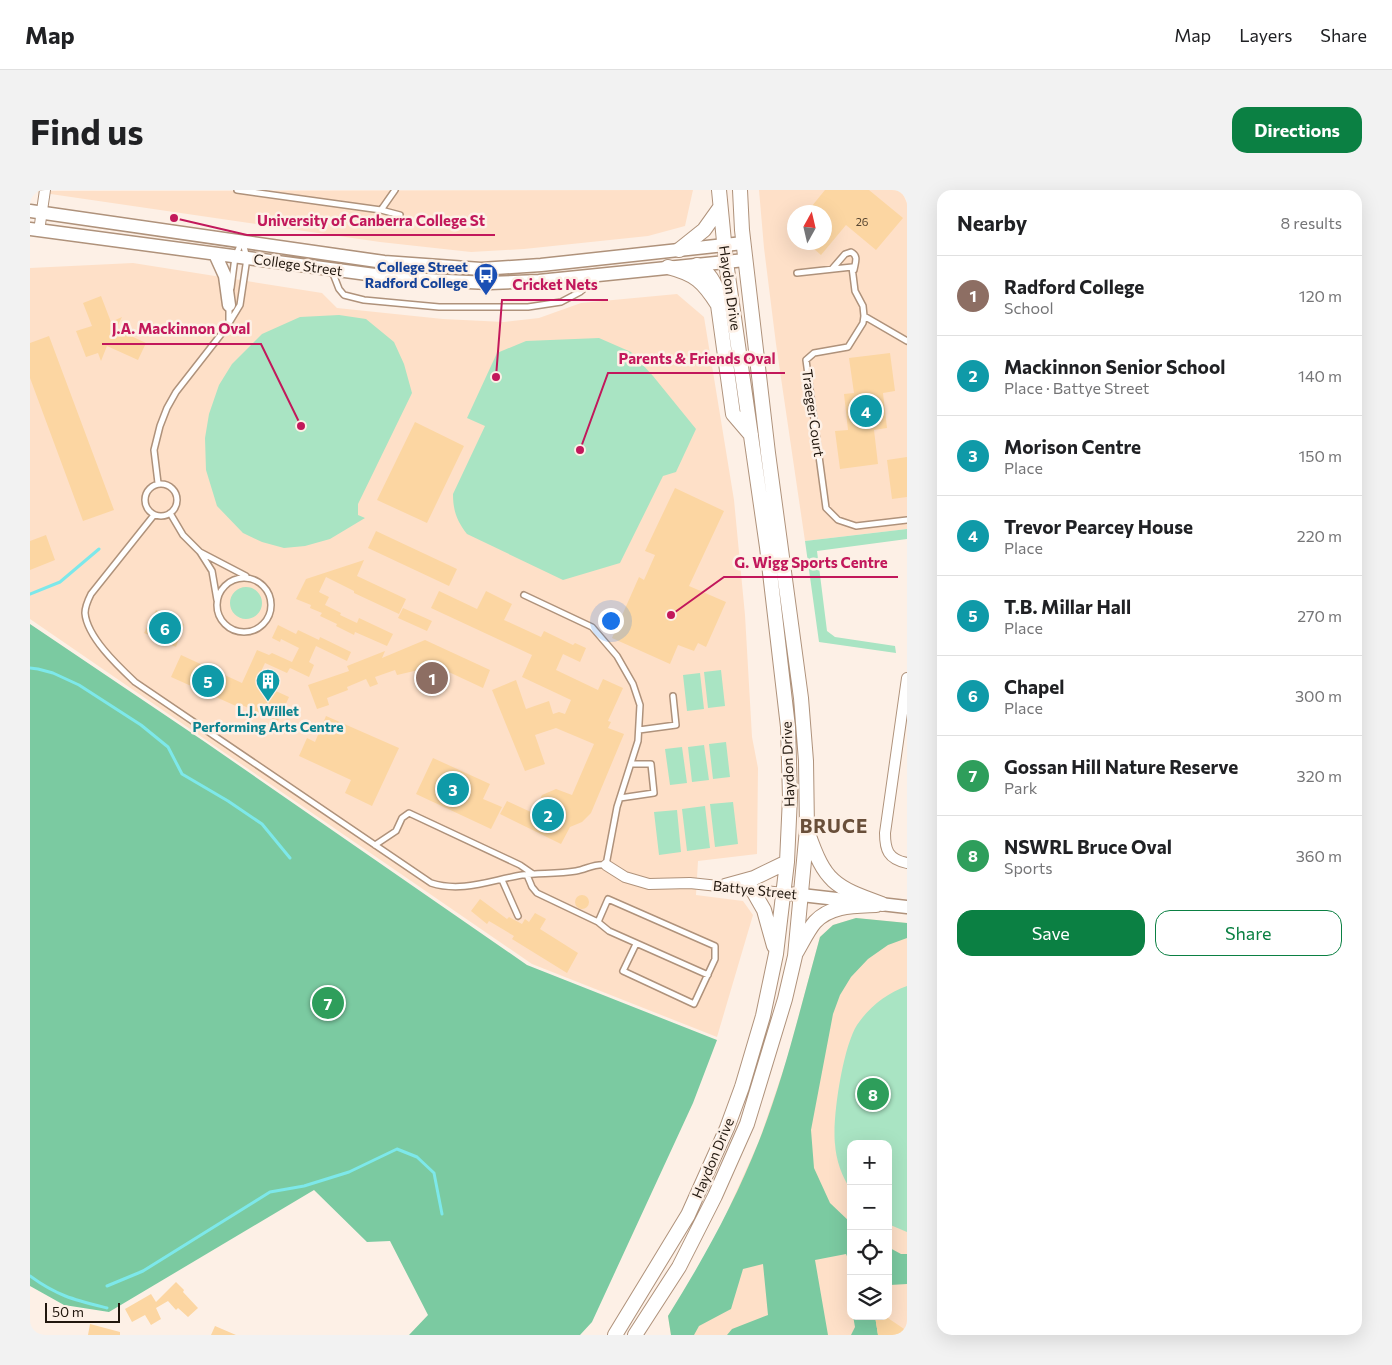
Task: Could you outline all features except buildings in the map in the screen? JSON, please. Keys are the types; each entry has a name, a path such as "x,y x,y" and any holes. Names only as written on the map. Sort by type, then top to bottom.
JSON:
{"main road":[{"name":"Haydon Drive","path":"628,1333 688,1215 727,1128 742,1087 758,1034 776,954 787,862 790,797 788,727 770,566 726,262 718,190"},
{"name":"Haydon Drive","path":"628,1333 679,1267 715,1196 748,1124 785,999 795,956 807,829 806,761 801,698 777,527 745,260 740,190"},
{"path":"679,250 704,230 719,209"},
{"path":"697,265 706,270 712,278 723,302 732,367 744,385"},
{"path":"668,267 687,272 698,279 710,292 718,305 733,414 751,435"},
{"path":"807,829 822,868 836,884 853,894 882,904"},
{"path":"725,886 754,878 787,862"},
{"path":"752,889 767,919 776,954"},
{"path":"795,956 815,922 826,914 839,908 882,904"}],"street":[{"path":"35,230 36,212 45,190"},
{"name":"College Street","path":"36,212 392,262 482,269 541,265 744,243"},
{"name":"College Street","path":"35,230 405,279 489,284 745,260"},
{"path":"215,254 226,276 229,305"},
{"path":"907,678 884,832 885,848 890,855 896,860 907,863"},
{"name":"Battye Street","path":"606,865 625,877 649,884 690,883 725,886 907,907"}],"lane":[{"path":"237,190 400,214"},
{"path":"381,210 395,190"},
{"path":"158,483 154,450 167,408 176,392 229,324 240,305 242,241"},
{"path":"229,324 229,305 241,257 242,241"},
{"path":"832,269 845,254 851,252 855,254 856,258 853,276"},
{"path":"798,273 852,266 855,291 863,306 864,316 907,341"},
{"path":"331,269 339,289 344,295 364,300 439,307 528,307 561,302 580,292 599,275"},
{"name":"Traeger Court","path":"864,316 863,324 848,347 814,353 806,360 826,508 838,520 856,526 907,520"},
{"path":"158,483 168,485 176,493 177,504 170,513 162,516 154,515 146,508 144,499 148,489 158,483"},
{"path":"170,513 183,535 200,552 212,571 218,600"},
{"path":"154,515 91,594 86,605 85,613 89,627 102,647 134,682 431,883 442,886 460,887 530,874 576,871 597,864 606,865 617,807 638,741 640,706 633,684 617,656 592,627 524,595"},
{"path":"200,552 258,581 270,595 272,604 266,622 259,628 241,632 225,624 217,609 218,600 220,592 233,580 250,578"},
{"path":"639,730 676,725 673,696"},
{"path":"620,798 654,793 651,764 632,764"},
{"path":"375,845 396,831 402,818 409,813 520,864 530,874 532,887 537,893 598,922 609,931 636,944 708,975"},
{"path":"502,880 518,916"},
{"path":"598,922 608,899 715,946 715,959 694,1004 624,971 636,944"}],"shaded area":[{"path":"693,190 685,226 648,236 524,249 471,252 380,242 30,191"},
{"path":"759,190 901,190 907,203 907,529 805,541 776,344"},
{"path":"133,263 322,293 337,308 443,319 504,322 539,318 581,303 677,294 704,317 734,500 745,615 752,737 758,768 757,854 698,861 696,895 743,901 753,915 717,1037 532,964 30,619 30,268"},
{"path":"856,918 907,923 907,1335 671,1335 668,1316 698,1269 724,1219 759,1141 787,1059 820,937 833,925"}],"green space":[{"path":"339,315 366,319 394,342 404,364 412,393 358,504 358,515 365,518 330,539 305,546 284,548 262,542 243,533 217,506 206,470 205,438 209,414 219,385 232,364 262,334 300,317"},
{"path":"599,338 631,352 696,429 676,472 663,476 620,563 563,580 467,534 456,516 453,494 485,426 467,418 497,353 526,341"},
{"path":"907,529 907,539 817,551 827,631 835,637 895,646 896,653 819,642 805,541"},
{"path":"246,587 252,588 257,592 261,597 261,609 257,614 252,618 246,619 240,618 235,614 231,609 230,603 231,597 235,592 240,588"},
{"path":"30,624 205,742 527,965 717,1040 693,1103 592,1322 580,1335 409,1335 428,1315 390,1241 367,1242 314,1190 109,1312 64,1305 30,1286"},
{"path":"721,670 725,706 708,708 704,672"},
{"path":"700,673 704,709 687,711 683,675"},
{"path":"726,742 730,777 713,779 709,744"},
{"path":"704,745 709,780 692,782 688,747"},
{"path":"682,747 687,783 670,785 665,749"},
{"path":"733,802 738,844 715,847 710,804"},
{"path":"705,806 710,848 687,851 682,809"},
{"path":"677,810 681,852 659,855 654,812"},
{"path":"856,918 907,923 907,938 888,945 868,959 851,977 840,995 833,1014 811,1130 814,1168 830,1203 847,1219 847,1256 846,1254 815,1260 828,1335 727,1335 732,1329 768,1315 763,1264 743,1269 731,1309 699,1326 694,1335 671,1335 668,1316 718,1230 740,1186 759,1141 785,1065 820,937 833,925"},
{"path":"907,986 907,1232 892,1226 892,1140 847,1140 847,1183 838,1162 836,1150 835,1118 847,1049 857,1025 867,1012 892,993"},
{"path":"892,1249 901,1254 907,1254 907,1284 892,1285"},
{"path":"854,1320 876,1320 878,1335 851,1335 855,1327"}],"waterway":[{"path":"30,594 60,582 99,549"},
{"path":"30,668 53,673 79,685 141,725 168,747 182,774 262,824 290,858"},
{"path":"107,1286 143,1271 270,1192 304,1186 349,1172 397,1149 417,1157 434,1173 442,1214"},
{"path":"30,1276 49,1288 67,1296 107,1308"}],"place":[{"name":"University of Canberra College St","path":"174,218"},
{"name":"College Street Radford College","path":"486,296"},
{"name":"Cricket Nets","path":"496,377"},
{"name":"Trevor Pearcey House","path":"866,411"},
{"name":"J.A. Mackinnon Oval","path":"301,426"},
{"name":"Parents & Friends Oval","path":"580,450"},
{"name":"G. Wigg Sports Centre","path":"671,615"},
{"name":"Chapel","path":"165,628"},
{"name":"Radford College","path":"432,678"},
{"name":"T.B. Millar Hall","path":"208,681"},
{"name":"L.J. Willet Performing Arts Centre","path":"268,702"},
{"name":"Morison Centre","path":"453,789"},
{"name":"Mackinnon Senior School","path":"548,815"},
{"name":"Gossan Hill Nature Reserve","path":"328,1003"},
{"name":"NSWRL Bruce Oval","path":"873,1094"}],"district":[{"name":"BRUCE","path":"834,826"}]}
